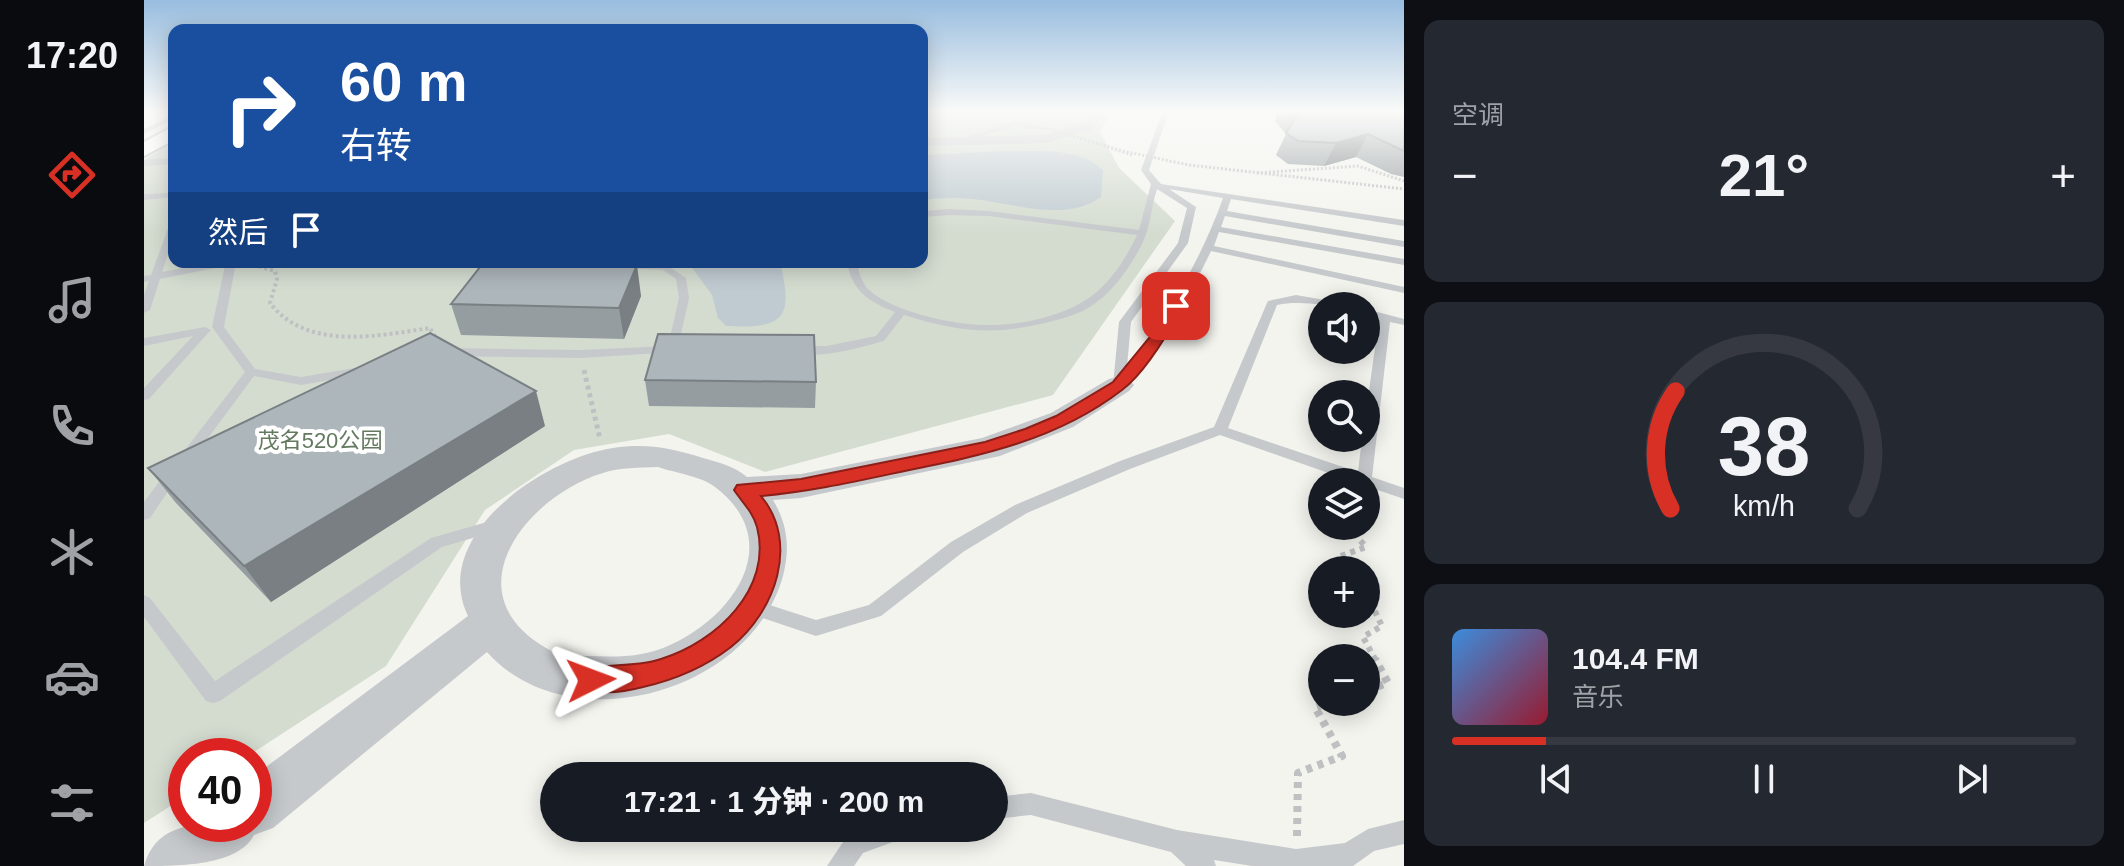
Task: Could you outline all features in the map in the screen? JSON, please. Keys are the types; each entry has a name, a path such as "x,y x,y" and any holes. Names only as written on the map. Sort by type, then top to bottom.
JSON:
{"street":[{"path":"144,163 168,161"},
{"path":"744,490 801,486 988,448 1062,420 1119,385"},
{"path":"659,456 691,461 720,472 744,490 758,506 767,525 769,568 751,607 724,638 696,657 663,671 628,679 591,680 558,674 529,662 506,645 491,623 484,607 482,573 490,547 503,524 527,499 557,479 606,461 659,456"},
{"path":"272,795 491,623"},
{"path":"171,866 206,842"}],"lane":[{"path":"1119,385 1125,322 1183,243 1192,207 1155,184 1145,170 1152,151"},
{"path":"1155,184 1404,223"},
{"path":"854,268 857,282 868,296 902,311 984,329 1069,312 1091,303 1106,288 1142,233 1155,184"},
{"path":"144,197 168,195"},
{"path":"1119,385 1161,334 1209,248 1228,195"},
{"path":"928,213 990,214 1108,226 1142,233"},
{"path":"1222,213 1404,244"},
{"path":"1216,229 1404,262"},
{"path":"1209,248 1404,290"},
{"path":"144,310 168,251"},
{"path":"144,279 201,268"},
{"path":"144,396 211,329 229,268"},
{"path":"667,268 681,278 684,298 673,349"},
{"path":"1220,430 1272,303 1296,298 1308,300"},
{"path":"783,350 827,350 880,339 902,311"},
{"path":"1380,316 1404,322"},
{"path":"1366,468 1385,317"},
{"path":"144,342 211,329"},
{"path":"211,329 251,372 301,381 373,368"},
{"path":"440,353 580,354 694,349"},
{"path":"144,514 251,372"},
{"path":"751,607 816,628 875,611 957,547 1021,509 1125,465 1220,430 1329,468"},
{"path":"1380,486 1404,494"},
{"path":"144,603 213,694 437,542 503,524"},
{"path":"1008,806 1031,804 1177,842 1296,861 1351,860 1368,841 1404,832"},
{"path":"839,866 855,844 861,842"},
{"path":"1177,842 1204,866"}],"path":[{"path":"1125,151 1149,159"},
{"path":"1127,151 1257,173 1404,189"},
{"path":"1358,158 1358,166"},
{"path":"1257,173 1358,166 1404,181"},
{"path":"263,268 275,271 277,279 270,303 287,324 338,335 430,328 440,353"},
{"path":"580,354 606,461"},
{"path":"1341,556 1366,547 1360,540"},
{"path":"1367,644 1363,637 1379,628"},
{"path":"1380,668 1388,683 1380,686"},
{"path":"1296,861 1298,773 1342,756 1320,716"}],"green space":[{"name":"茂名520公园","path":"158,151 168,151 168,268 928,268 928,151 1110,151 1119,168 1175,221 1053,395 765,472 669,434 574,450 485,510 386,666 272,740 168,738 168,808 144,823 144,160"}],"shaded area":[{"path":"997,151 1069,154 1093,162 1103,170 1101,197 1087,205 1055,210 966,198 928,200 928,155"},
{"path":"692,268 781,268 786,296 784,308 772,322 726,326 718,318 712,295"}],"building":[{"path":"479,268 636,268 619,308 451,304"},
{"path":"430,333 536,391 244,566 148,468"},
{"path":"658,334 814,335 816,382 645,380"}],"route":[{"path":"591,680 628,679 663,671 696,657 724,638 746,616 761,592 769,568 770,546 767,525 758,506 744,490 801,486 988,448 1032,434 1062,420 1119,385 1161,334 1176,306"}]}
